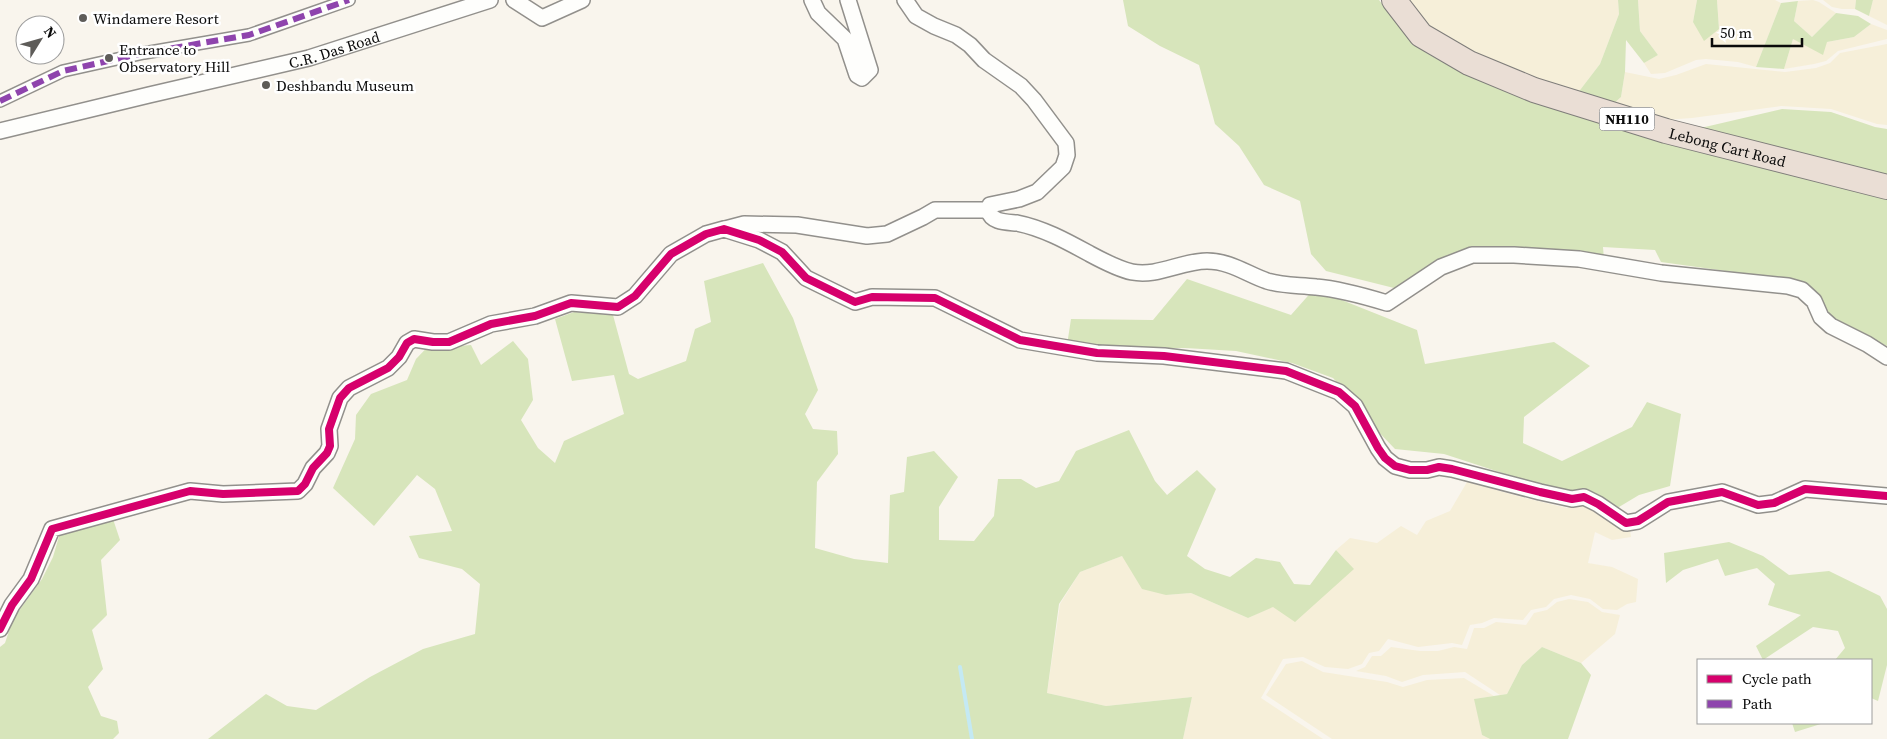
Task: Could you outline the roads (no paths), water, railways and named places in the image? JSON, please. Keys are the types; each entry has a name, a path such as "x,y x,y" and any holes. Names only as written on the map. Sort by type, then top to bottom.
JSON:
{"highway":[{"name":"Lebong Cart Road","path":"1394,0 1421,35 1469,63 1534,90 1666,131 1887,187"}],"street":[{"path":"0,101 63,71 144,52 249,35 349,0"},
{"name":"C.R. Das Road","path":"0,131 149,94 309,58 490,0"},
{"path":"514,0 542,18 582,0"},
{"path":"812,0 818,13 845,40 857,75 862,78 870,70 848,0"},
{"path":"905,0 916,16 956,35 970,45 984,60 1021,86 1034,100 1066,143 1067,155 1063,167 1037,192 1020,200 990,205 988,210"},
{"path":"0,628 12,605 31,580 52,529 190,490 223,494 298,491 305,484 313,468 327,453 330,446 329,430 340,398 349,388 388,368 399,357 407,343 414,339 450,342 491,324 535,316 571,303 618,307 635,296 671,254 706,234 744,224 797,225 867,236 887,234 935,210 988,210"},
{"path":"988,210 994,219 1046,232 1107,263 1131,272 1149,273 1191,262 1208,261 1235,266 1266,281 1288,286 1318,287 1387,303 1440,267 1472,255 1514,255 1579,259 1661,273 1788,286 1802,290 1814,301 1821,317 1831,326 1867,344 1887,357"},
{"path":"724,229 759,240 782,252 806,278 855,302 872,297 935,298 1020,340 1097,353 1164,356 1286,371 1339,392 1355,406 1378,448 1385,458 1395,466 1410,470 1427,470 1439,467 1452,469 1548,494 1572,499 1584,497 1626,523 1638,521 1668,502 1722,492 1758,505 1774,503 1806,489 1887,496"}],"waterway":[{"path":"960,667 972,739"}],"place":[{"name":"Windamere Resort","path":"83,18"},
{"name":"Entrance to Observatory Hill","path":"109,58"},
{"name":"Deshbandu Museum","path":"266,85"}]}
